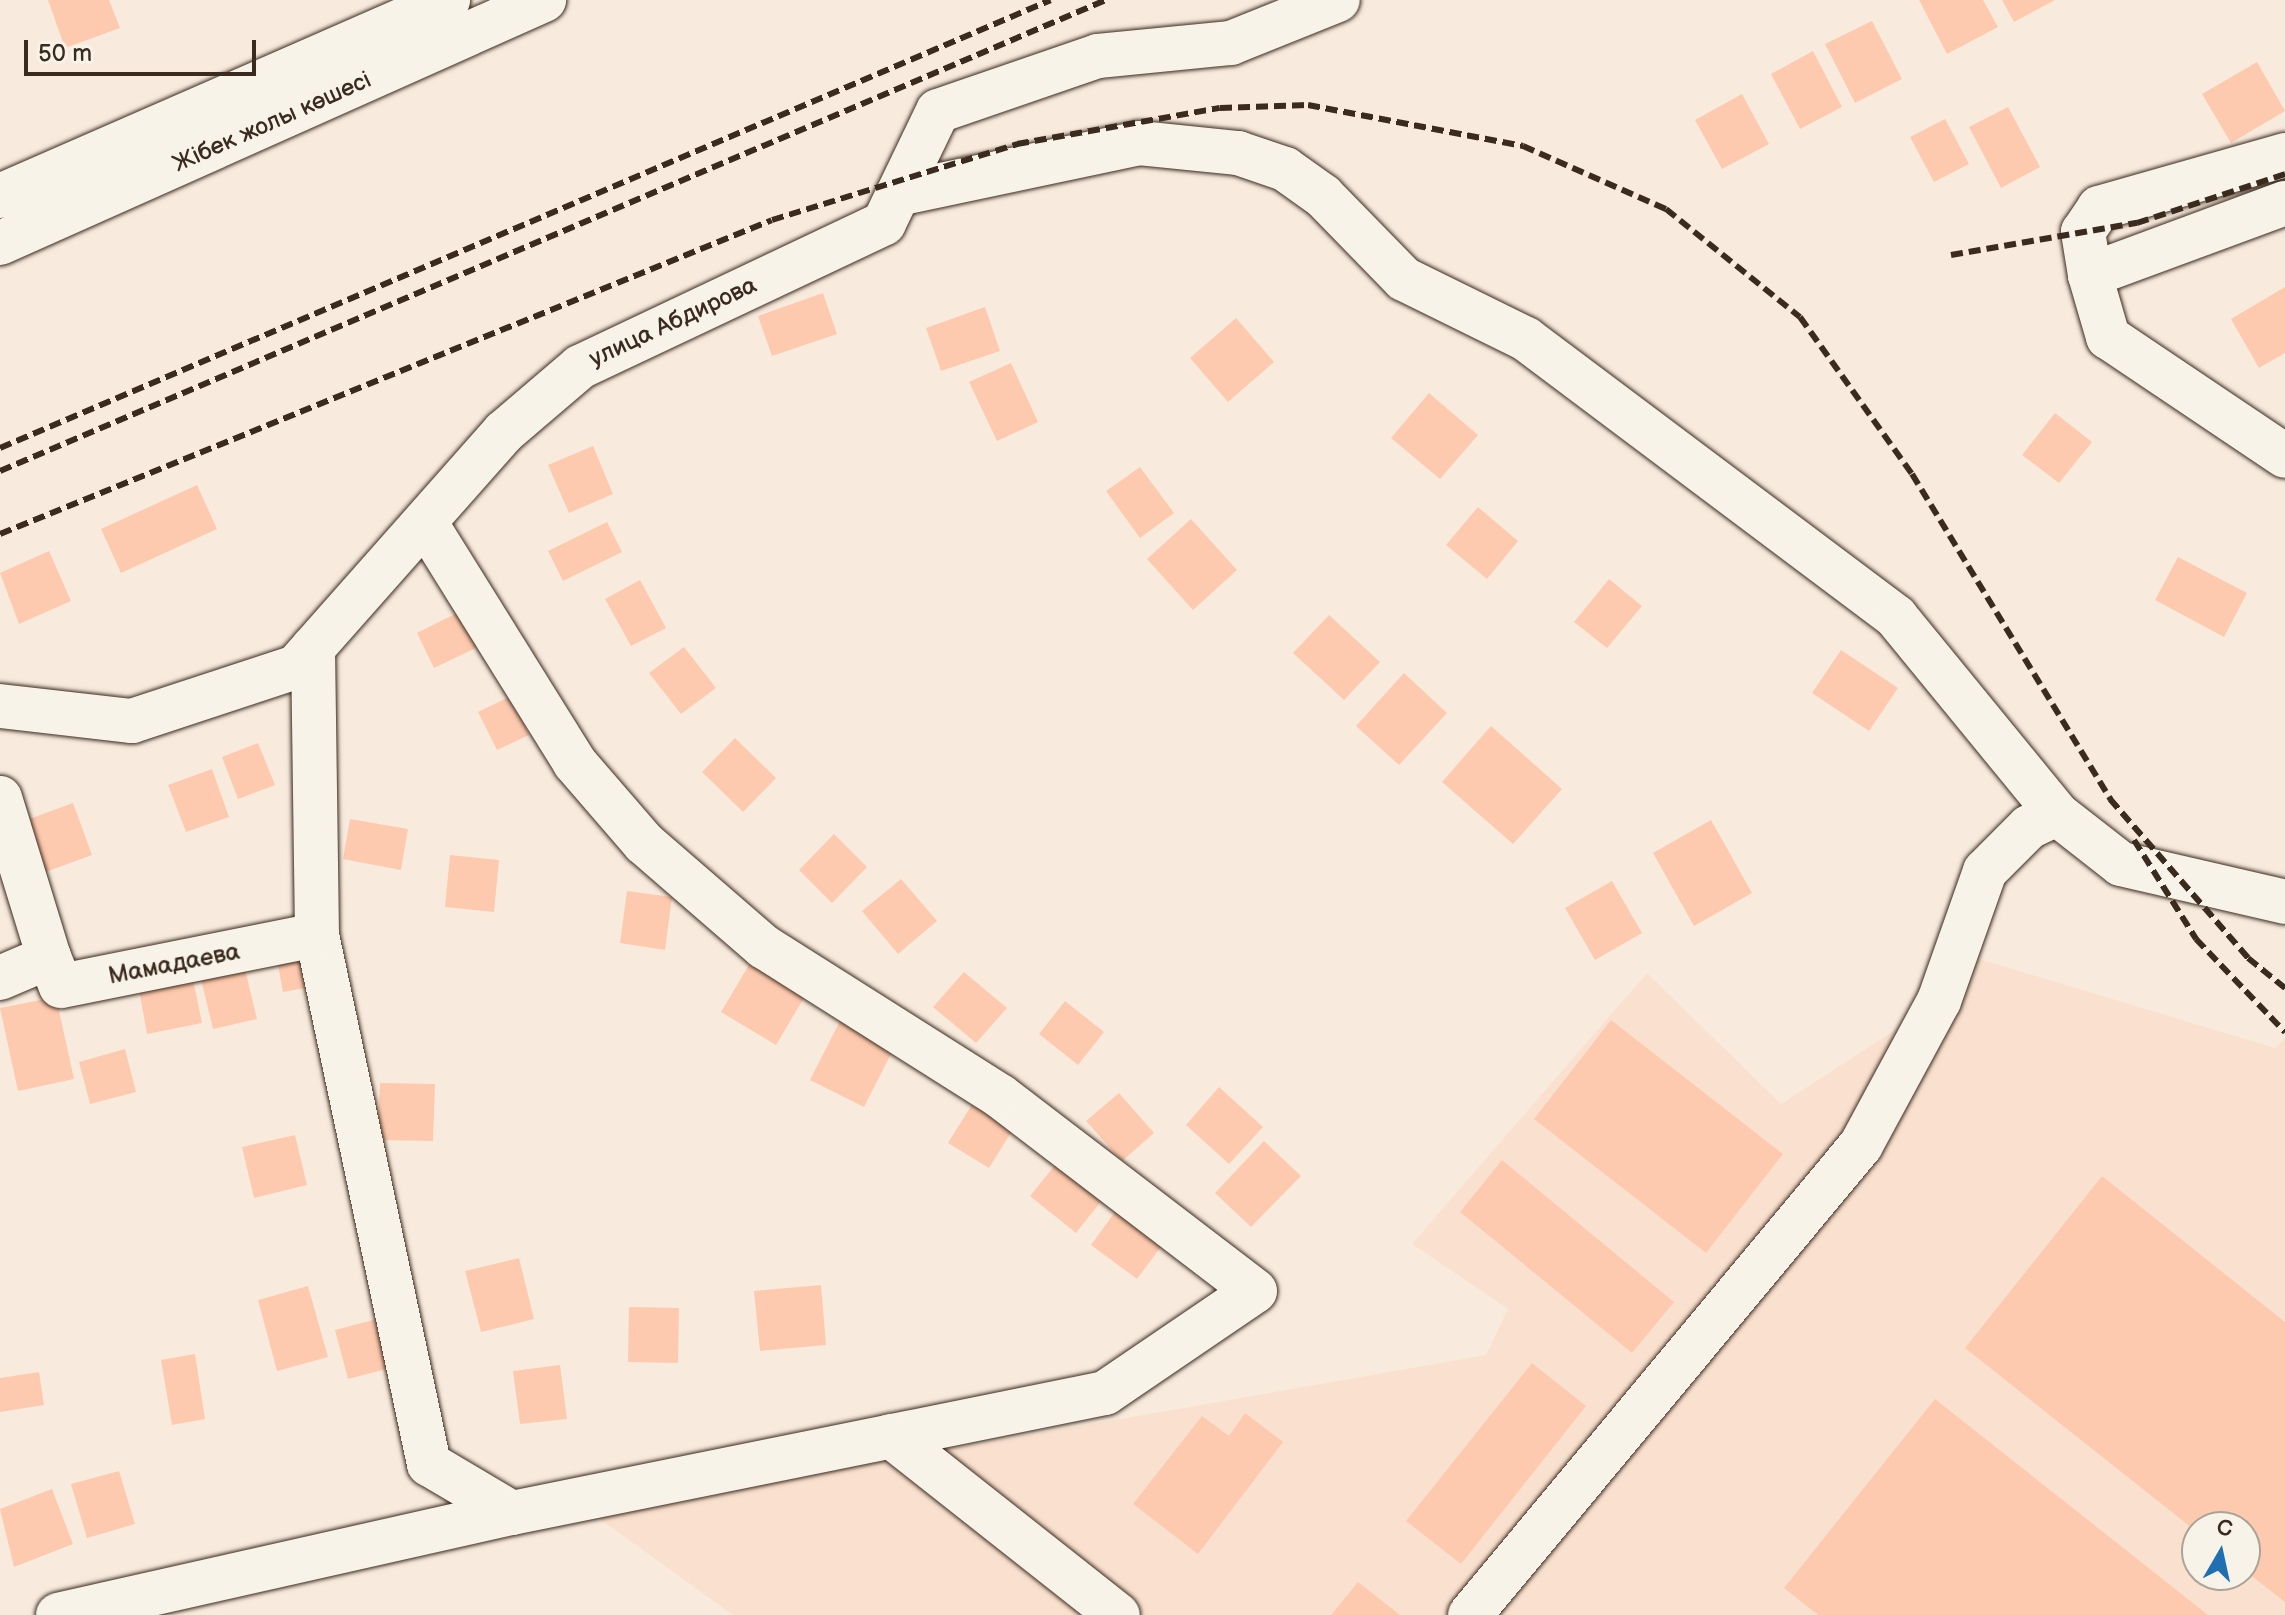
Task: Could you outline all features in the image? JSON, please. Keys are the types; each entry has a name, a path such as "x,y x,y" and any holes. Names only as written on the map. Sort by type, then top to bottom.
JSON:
{"street":[{"name":"Жібек жолы көшесі","path":"0,196 448,0"},
{"name":"Жібек жолы көшесі","path":"0,243 544,0"},
{"name":"улица Абдирова","path":"0,706 132,721 296,667 426,524 504,432 580,367 884,223 938,111 1098,56 1231,43 1338,0"},
{"path":"898,194 1139,143 1238,153 1285,169 1323,196 1404,279 1526,339 1896,617 2057,814 2121,864 2285,902"},
{"path":"2285,155 2099,208 2083,232 2090,275 2108,337 2285,456"},
{"path":"2090,275 2285,203"},
{"path":"58,1615 512,1513 1105,1393 1255,1291 1000,1096 764,947 644,843 575,763 426,524"},
{"path":"313,648 317,935 429,1464 512,1513"},
{"name":"Мамадаева","path":"0,798 49,957 61,986 317,935"},
{"path":"1470,1615 1861,1145 1939,1001 1985,871 2029,827 2057,814"},
{"path":"0,978 49,957"},
{"path":"891,1436 1118,1615"}],"shaded area":[{"path":"1953,951 2275,1048 2285,1038 2285,1615 733,1615 590,1512 1486,1355 1508,1309 1412,1244 1647,973 1781,1104 1915,1017"}],"building":[{"path":"48,0 109,0 120,28 65,48"},
{"path":"1919,0 1983,0 1998,27 1947,54"},
{"path":"2002,0 2055,0 2014,22"},
{"path":"1872,21 1902,79 1855,103 1825,44"},
{"path":"1813,51 1842,107 1800,129 1771,74"},
{"path":"2257,62 2285,111 2231,143 2202,94"},
{"path":"1742,94 1769,144 1722,169 1695,120"},
{"path":"2008,107 2040,167 2001,188 1969,127"},
{"path":"1945,119 1969,164 1934,182 1910,137"},
{"path":"2285,287 2285,353 2259,368 2231,319"},
{"path":"823,293 837,334 772,356 758,316"},
{"path":"985,307 1000,351 941,371 926,328"},
{"path":"1236,318 1274,362 1228,402 1190,358"},
{"path":"1011,363 1038,422 997,441 969,382"},
{"path":"1429,393 1478,435 1440,479 1391,438"},
{"path":"2055,413 2092,442 2059,483 2022,455"},
{"path":"593,446 613,494 569,513 548,465"},
{"path":"1140,467 1174,513 1140,538 1106,491"},
{"path":"197,485 217,529 121,573 101,529"},
{"path":"1478,507 1518,541 1487,579 1446,545"},
{"path":"1191,519 1237,570 1193,610 1147,559"},
{"path":"607,522 622,552 563,581 548,551"},
{"path":"49,551 71,601 19,624 0,573"},
{"path":"2178,557 2247,593 2224,637 2155,600"},
{"path":"1609,579 1642,606 1607,648 1574,622"},
{"path":"640,580 666,628 631,646 605,599"},
{"path":"461,611 478,647 434,668 417,633"},
{"path":"1329,615 1380,662 1344,700 1293,653"},
{"path":"684,647 716,688 681,714 649,673"},
{"path":"1841,650 1898,688 1869,731 1812,693"},
{"path":"1404,673 1447,713 1399,765 1356,726"},
{"path":"511,696 529,735 497,750 478,712"},
{"path":"1491,726 1562,789 1513,844 1442,782"},
{"path":"735,738 776,778 743,812 702,772"},
{"path":"258,743 275,785 238,799 222,757"},
{"path":"212,769 229,817 186,832 168,785"},
{"path":"73,803 92,855 40,874 21,822"},
{"path":"350,819 408,829 401,870 343,859"},
{"path":"1711,820 1752,893 1694,926 1653,853"},
{"path":"834,834 867,867 832,903 799,870"},
{"path":"450,855 499,860 494,912 445,907"},
{"path":"901,879 937,921 898,954 862,911"},
{"path":"1612,881 1642,933 1595,960 1565,908"},
{"path":"627,891 672,897 665,950 620,943"},
{"path":"314,942 322,985 283,992 275,949"},
{"path":"753,958 808,991 776,1045 721,1012"},
{"path":"244,965 257,1019 213,1029 200,975"},
{"path":"964,972 1007,1008 976,1043 933,1007"},
{"path":"192,974 202,1023 147,1034 138,984"},
{"path":"56,997 74,1079 18,1091 0,1008"},
{"path":"1065,1001 1104,1032 1078,1065 1039,1034"},
{"path":"841,1019 895,1046 864,1107 810,1080"},
{"path":"1611,1020 1783,1154 1706,1253 1534,1119"},
{"path":"125,1049 136,1092 90,1104 79,1062"},
{"path":"380,1083 435,1084 433,1141 378,1140"},
{"path":"1219,1087 1263,1127 1229,1164 1186,1125"},
{"path":"1119,1093 1154,1133 1122,1161 1086,1121"},
{"path":"976,1098 1017,1123 989,1168 948,1143"},
{"path":"295,1135 307,1185 254,1198 242,1147"},
{"path":"1264,1141 1301,1176 1251,1227 1215,1193"},
{"path":"1064,1154 1110,1190 1076,1233 1030,1196"},
{"path":"1502,1160 1674,1302 1632,1353 1460,1212"},
{"path":"2102,1176 2285,1322 2285,1602 2261,1583 2261,1511 2181,1511 2181,1519 1965,1348"},
{"path":"1120,1205 1166,1240 1137,1279 1091,1245"},
{"path":"519,1258 534,1319 481,1332 465,1271"},
{"path":"821,1285 826,1345 760,1351 754,1291"},
{"path":"308,1286 328,1357 277,1371 258,1300"},
{"path":"629,1307 679,1308 678,1363 628,1362"},
{"path":"385,1317 398,1366 348,1379 335,1330"},
{"path":"195,1354 205,1419 172,1425 161,1360"},
{"path":"1532,1363 1586,1406 1461,1564 1406,1521"},
{"path":"560,1365 567,1419 520,1424 513,1371"},
{"path":"39,1372 44,1405 0,1412 0,1378"},
{"path":"1935,1399 2208,1615 1818,1615 1784,1588"},
{"path":"1245,1413 1283,1442 1198,1554 1133,1504 1202,1416 1229,1436"},
{"path":"119,1471 135,1524 87,1538 71,1484"},
{"path":"52,1489 73,1544 14,1567 0,1509"},
{"path":"1358,1582 1400,1615 1331,1615"}],"railway":[{"path":"0,448 1051,0"},
{"path":"0,471 1106,0"},
{"path":"0,534 772,220 1017,144 1220,108 1308,105 1523,146 1666,209 1800,317 1912,474 2110,799 2248,958 2285,988"},
{"path":"1951,255 2137,223 2285,174"},
{"path":"2134,840 2196,939 2285,1032"}]}
